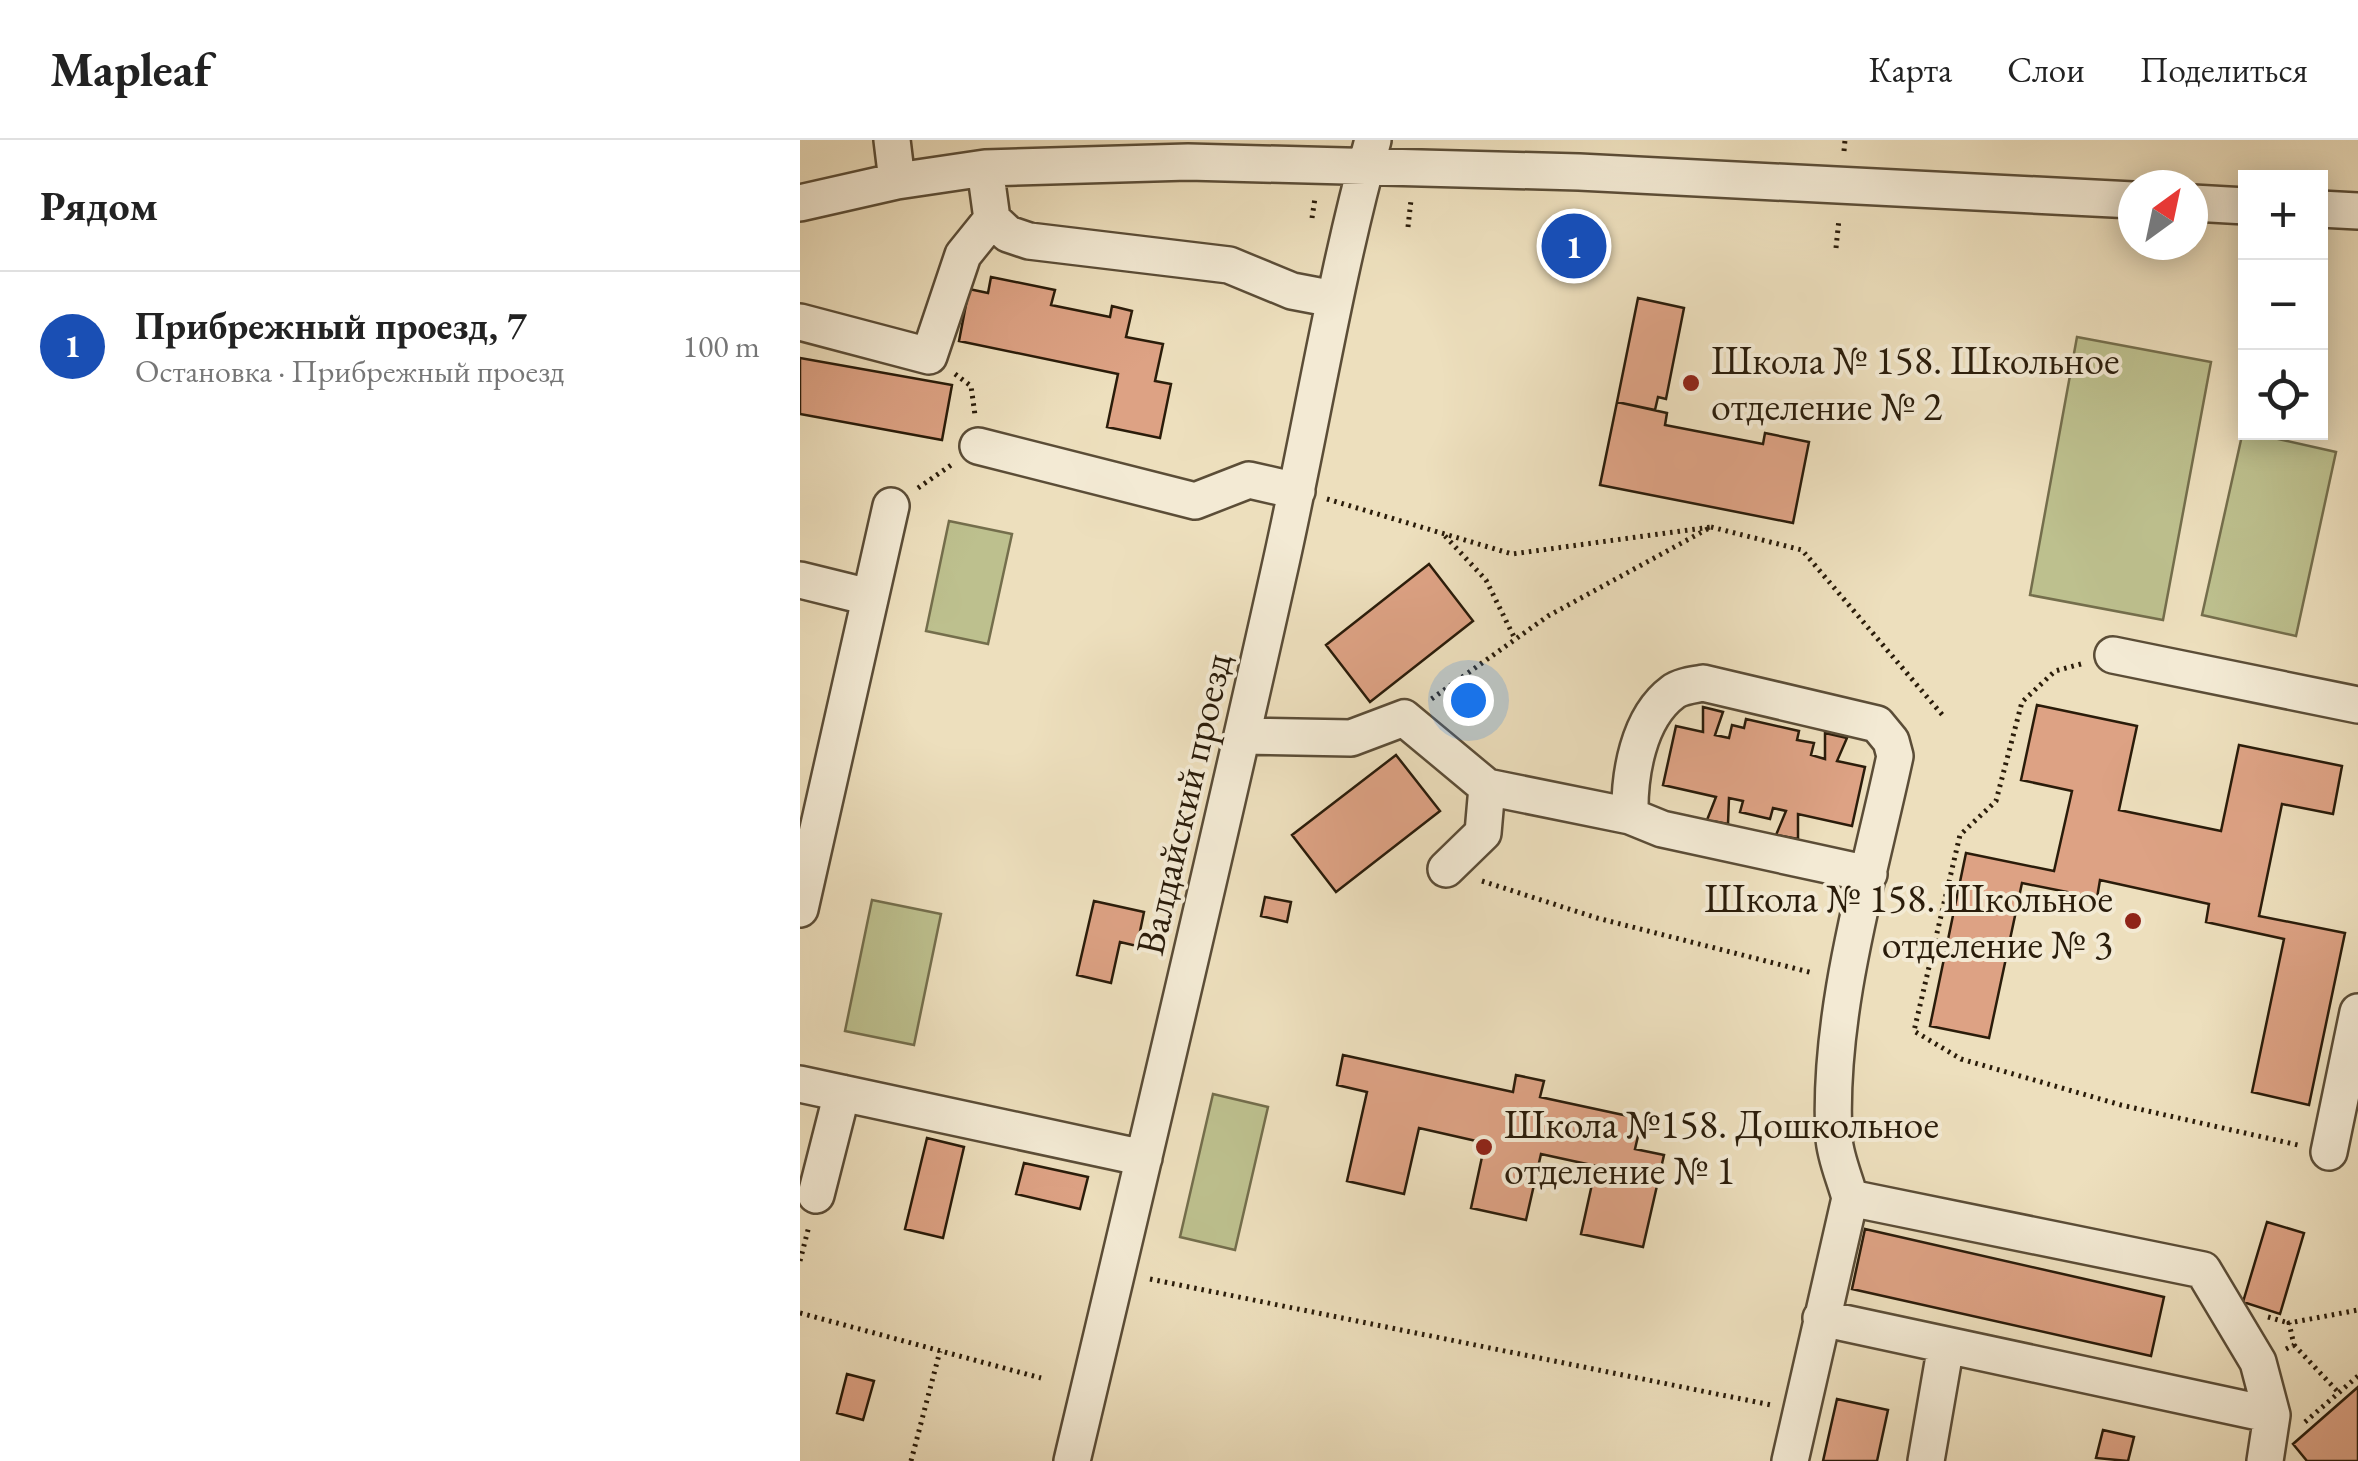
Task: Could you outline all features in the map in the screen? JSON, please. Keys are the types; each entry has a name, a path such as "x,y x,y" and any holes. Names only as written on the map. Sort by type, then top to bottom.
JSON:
{"street":[{"path":"892,140 896,181"},
{"path":"800,204 896,181 985,168 1370,152 2118,199"},
{"name":"Валдайский проезд","path":"1072,1461 1242,736 1308,494 1334,298 1370,152"},
{"path":"985,168 992,219 1008,234 1029,241 1229,264 1292,291 1334,298"},
{"path":"2208,204 2238,206"},
{"path":"2328,209 2358,211"},
{"path":"800,322 929,356 963,255 992,219"},
{"path":"978,446 1195,501 1249,480 1308,494"},
{"path":"800,909 891,506"},
{"path":"800,580 870,596"},
{"path":"2113,655 2358,705"},
{"path":"1630,816 1644,729 1675,690 1704,683 1877,724 1892,741 1895,756 1848,982 1835,1075 1834,1142 1850,1198 1790,1461"},
{"path":"1242,736 1351,738 1404,718 1487,787 1630,816 1662,829 1870,874"},
{"path":"1446,869 1482,833 1487,787"},
{"path":"2328,1152 2358,1012"},
{"path":"800,1084 1144,1158"},
{"path":"816,1195 842,1093"},
{"path":"1821,1318 1946,1345 2268,1438 2258,1362 2203,1270 1850,1198"},
{"path":"1926,1461 1946,1345"}],"path":[{"path":"1844,151 1845,140"},
{"path":"1312,218 1315,198"},
{"path":"1408,227 1411,200"},
{"path":"1836,248 1839,220"},
{"path":"891,506 978,446 971,386 929,356"},
{"path":"1308,494 1512,554 1711,527 1802,550 1944,718"},
{"path":"1404,718 1548,616 1711,527"},
{"path":"1443,533 1486,580 1515,639"},
{"path":"2113,655 2055,671 2022,702 1996,802 1960,835 1914,1030 1961,1059 2121,1105 2328,1152"},
{"path":"1446,869 1597,918 1848,982"},
{"path":"1138,1276 1799,1411"},
{"path":"2339,1393 2294,1345 2289,1322 2358,1310"},
{"path":"800,1313 1041,1378"},
{"path":"2258,1362 2294,1345"},
{"path":"911,1461 940,1351"},
{"path":"2268,1438 2288,1436 2358,1376"}],"green space":[{"path":"2077,337 2211,362 2163,620 2030,595"},
{"path":"2241,440 2283,440 2336,452 2296,636 2202,615"},
{"path":"949,521 1012,534 988,644 926,631"},
{"path":"872,900 941,914 914,1045 845,1031"},
{"path":"1213,1094 1268,1107 1235,1250 1180,1237"}],"building":[{"path":"991,277 1055,290 1051,305 1110,317 1112,306 1132,311 1126,337 1163,344 1155,381 1171,384 1160,438 1107,427 1118,374 959,341 969,289 988,293"},
{"path":"1638,298 1684,308 1666,399 1658,397 1655,410 1617,402"},
{"path":"800,358 952,385 942,440 800,414"},
{"path":"1617,402 1667,413 1665,425 1763,444 1765,433 1809,442 1793,523 1600,485"},
{"path":"1429,564 1473,621 1370,702 1326,645"},
{"path":"2037,705 2137,726 2119,810 2221,831 2239,745 2342,766 2333,814 2282,804 2259,916 2345,933 2309,1105 2252,1092 2284,939 2206,922 2209,904 2100,880 2097,898 2022,883 1989,1038 1930,1026 1966,853 2054,871 2072,791 2021,780"},
{"path":"1703,707 1723,712 1715,735 1729,738 1732,725 1744,728 1746,719 1799,731 1797,740 1814,743 1811,755 1825,759 1825,733 1847,738 1837,761 1865,767 1852,826 1798,814 1798,839 1776,835 1786,811 1773,808 1770,819 1740,812 1743,801 1729,798 1728,824 1707,820 1716,797 1663,785 1676,726 1703,732"},
{"path":"1396,755 1440,811 1336,892 1292,835"},
{"path":"1265,897 1291,902 1287,922 1261,916"},
{"path":"1094,901 1144,912 1137,946 1120,942 1111,983 1077,975"},
{"path":"1343,1055 1513,1092 1516,1075 1544,1081 1540,1097 1642,1119 1635,1149 1664,1155 1643,1247 1581,1234 1596,1166 1541,1154 1526,1220 1471,1208 1485,1143 1419,1128 1404,1194 1347,1181 1367,1092 1337,1085"},
{"path":"927,1138 964,1147 943,1238 905,1229"},
{"path":"1024,1163 1088,1177 1080,1209 1016,1194"},
{"path":"2267,1222 2304,1233 2280,1314 2243,1302"},
{"path":"1865,1229 2164,1297 2151,1356 1852,1289"},
{"path":"847,1374 874,1381 863,1420 837,1413"},
{"path":"2358,1387 2358,1461 2307,1461 2293,1444"},
{"path":"1837,1399 1888,1410 1877,1461 1823,1461"},
{"path":"2103,1430 2134,1437 2128,1461 2096,1458"}],"place":[{"name":"Прибрежный проезд, 7","path":"1574,246"},
{"name":"Школа № 158. Школьное отделение № 2","path":"1691,383"},
{"name":"Школа № 158. Школьное отделение № 3","path":"2133,921"},
{"name":"Школа №158. Дошкольное отделение № 1","path":"1484,1147"}]}
